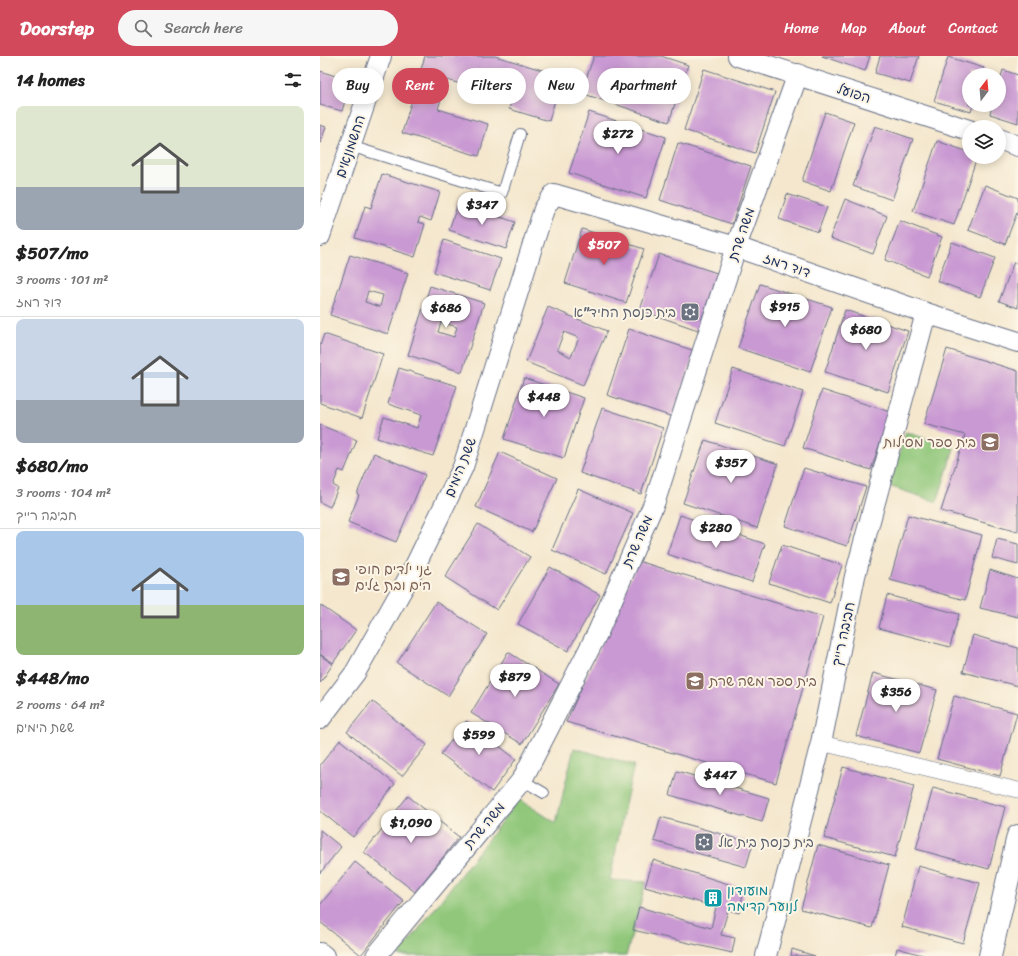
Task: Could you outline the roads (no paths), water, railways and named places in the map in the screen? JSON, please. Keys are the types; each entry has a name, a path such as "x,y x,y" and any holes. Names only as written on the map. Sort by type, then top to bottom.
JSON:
{"street":[{"name":"החשמונאים","path":"320,236 381,56"},
{"name":"הפועל","path":"738,56 962,128"},
{"name":"משה שרת","path":"376,956 522,780 598,632 655,501 736,247 798,74"},
{"path":"1006,142 1018,146"},
{"name":"דוד רמז","path":"554,194 736,247 926,313 1018,342"},
{"name":"ששת הימים","path":"320,719 355,673 412,570 463,468 544,209 554,194"},
{"name":"חביבה רייך","path":"766,956 821,743 855,576 926,313"},
{"path":"821,743 1018,790"},
{"path":"990,956 1010,900 1018,836"},
{"path":"320,953 324,956"}],"lane":[{"path":"350,146 502,193 520,134"},
{"path":"522,780 544,793"}],"place":[{"name":"בית כנסת החיד\"א","path":"690,312"},
{"name":"בית ספר מסילות","path":"990,442"},
{"name":"גני ילדים חופי הים ובת גלים","path":"341,577"},
{"name":"בית ספר משה שרת","path":"695,681"},
{"name":"בית כנסת בית אל","path":"704,842"},
{"name":"מועודון לנוער קדימה","path":"713,898"}]}
